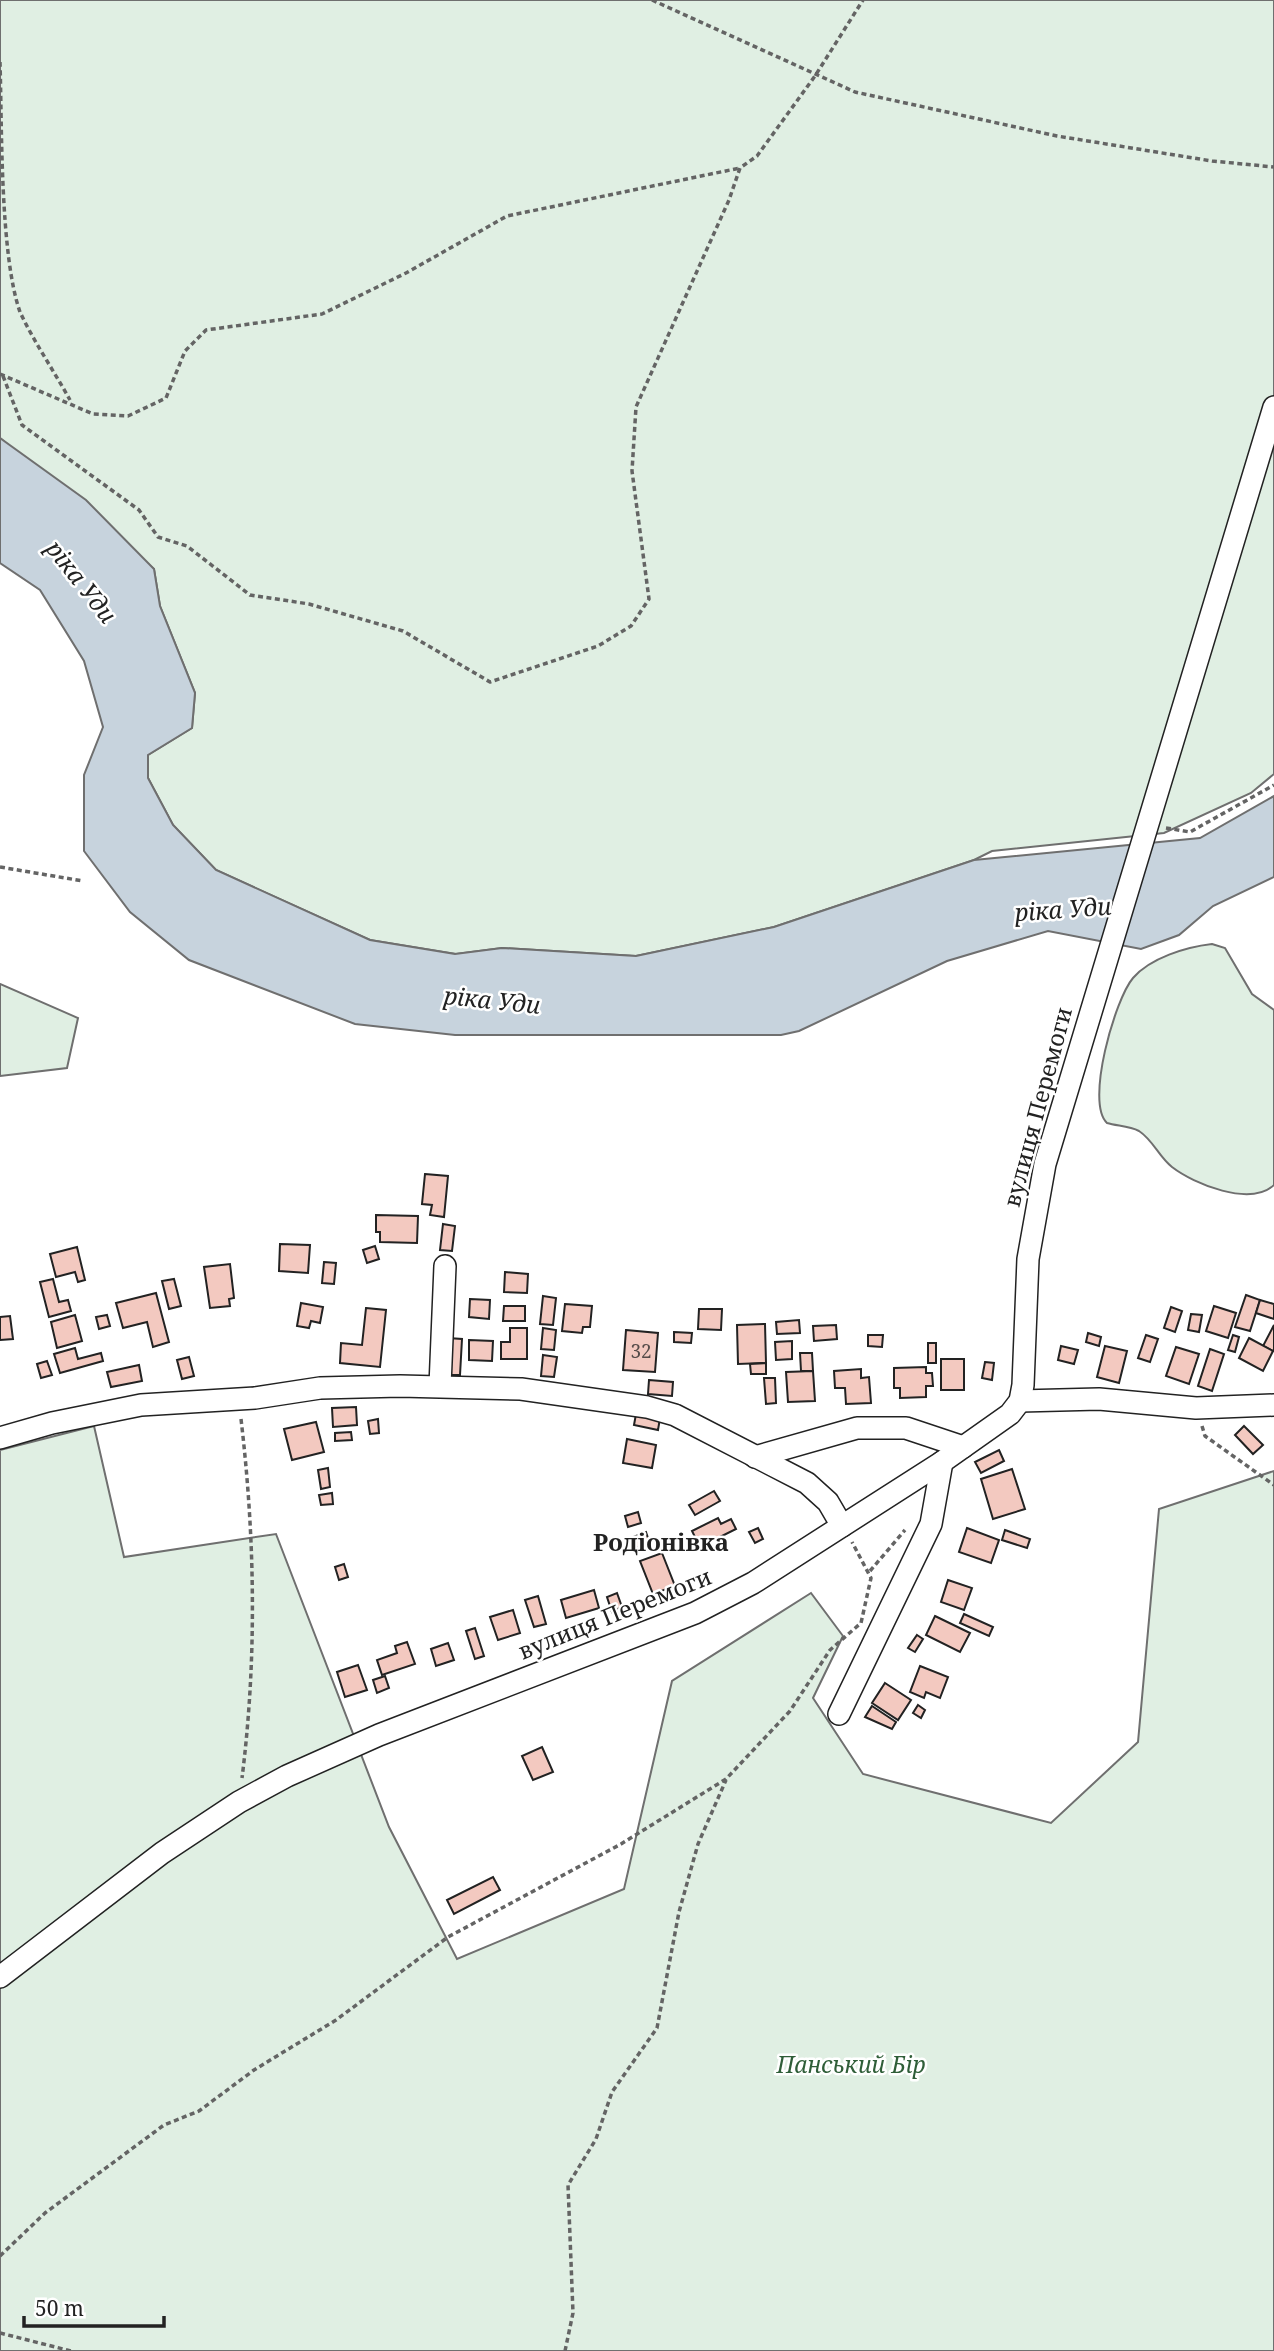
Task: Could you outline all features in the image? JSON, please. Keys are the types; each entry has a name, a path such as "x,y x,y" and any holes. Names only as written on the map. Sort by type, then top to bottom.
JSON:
{"street":[{"name":"вулиця Перемоги","path":"0,1978 162,1853 239,1802 350,1746 716,1603 753,1583 942,1462 1010,1414 1020,1401 1028,1259 1045,1164 1274,407"},
{"path":"440,1386 445,1266"},
{"path":"0,1438 52,1423 141,1405 239,1399 320,1388 440,1386 521,1389 647,1407 709,1431 807,1483 828,1502 842,1526"},
{"path":"1020,1401 1099,1399 1196,1408 1274,1405"},
{"path":"755,1457 857,1428 906,1428 963,1447"},
{"path":"839,1714 931,1524 942,1462"}],"path":[{"path":"652,0 855,93 1057,136 1212,161 1274,167"},
{"path":"2,375 72,402 93,414 128,416 166,398 185,351 206,330 322,314 406,273 507,216 740,168 757,156 815,76 863,0"},
{"path":"0,62 5,233 10,272 19,310 72,402"},
{"path":"2,375 22,425 139,510 158,537 187,546 250,595 309,604 403,631 490,682 598,646 631,626 649,599 632,471 636,407 729,200 740,168"},
{"path":"1146,827 1189,832 1274,785"},
{"path":"0,867 83,881"},
{"path":"239,1399 247,1471 253,1656 239,1802"},
{"path":"1196,1408 1205,1436 1274,1485"},
{"path":"0,2256 45,2213 164,2125 199,2111 254,2070 336,2020 448,1937 621,1844 726,1779 790,1712 830,1650 860,1623 870,1590 870,1571 842,1526"},
{"path":"565,2351 573,2313 568,2185 596,2139 612,2092 657,2028 679,1912 692,1867 726,1779"},
{"path":"0,2333 71,2351"}],"green space":[{"path":"0,0 1274,0 1274,774 1251,793 1164,833 992,851 974,860 774,927 636,956 502,948 456,954 370,940 216,870 173,825 148,778 148,755 192,728 195,693 160,606 154,569 0,438"},
{"path":"1212,944 1225,948 1252,994 1274,1010 1274,1185 1251,1194 1222,1191 1182,1174 1167,1163 1139,1131 1107,1123 1101,1112 1099,1095 1105,1051 1118,1007 1133,978 1159,959"},
{"path":"0,984 78,1018 67,1068 0,1076"},
{"name":"Панський Бір","path":"94,1426 124,1557 276,1534 389,1827 457,1959 624,1889 672,1681 811,1593 843,1636 813,1698 863,1774 1051,1823 1138,1742 1159,1509 1274,1471 1274,2351 0,2351 0,1450"}],"water":[{"name":"ріка Уди","path":"0,438 86,500 154,569 160,606 195,693 192,728 148,755 148,778 173,825 216,870 370,940 455,954 502,948 636,956 774,927 974,860 1200,838 1274,796 1274,877 1213,906 1179,935 1141,949 1048,931 947,961 799,1031 781,1035 455,1035 355,1024 189,960 130,912 84,851 84,775 103,727 84,661 40,590 0,563"}],"building":[{"path":"425,1174 448,1176 444,1217 430,1215 432,1205 422,1204"},
{"path":"376,1215 418,1216 417,1243 380,1242 380,1232 376,1232"},
{"path":"443,1224 455,1226 452,1251 440,1250"},
{"path":"280,1244 310,1245 308,1273 279,1271"},
{"path":"375,1246 379,1259 367,1263 363,1250"},
{"path":"77,1247 85,1280 78,1282 75,1272 56,1277 50,1254"},
{"path":"324,1262 336,1263 334,1284 322,1283"},
{"path":"230,1264 234,1298 229,1299 230,1306 210,1308 204,1267"},
{"path":"505,1272 528,1274 527,1293 504,1292"},
{"path":"53,1279 59,1302 68,1300 71,1311 49,1317 40,1282"},
{"path":"174,1279 181,1306 169,1309 162,1281"},
{"path":"156,1293 169,1342 153,1347 147,1322 123,1328 116,1303"},
{"path":"1246,1295 1260,1300 1250,1331 1235,1327"},
{"path":"543,1296 556,1298 553,1325 540,1324"},
{"path":"470,1299 490,1300 489,1319 469,1317"},
{"path":"1260,1300 1274,1304 1274,1319 1256,1313"},
{"path":"301,1303 323,1307 320,1323 311,1321 309,1328 297,1326"},
{"path":"565,1304 592,1306 590,1327 583,1327 582,1333 562,1331"},
{"path":"504,1306 525,1306 525,1321 503,1321"},
{"path":"1214,1306 1236,1313 1228,1338 1206,1331"},
{"path":"1171,1307 1182,1311 1175,1332 1164,1328"},
{"path":"366,1308 386,1310 380,1367 340,1363 341,1343 362,1345"},
{"path":"699,1309 722,1309 721,1330 698,1329"},
{"path":"1191,1314 1202,1315 1199,1332 1188,1330"},
{"path":"75,1315 82,1341 57,1348 51,1322"},
{"path":"107,1315 110,1326 99,1329 96,1317"},
{"path":"10,1316 13,1339 0,1340 0,1317"},
{"path":"799,1320 800,1333 777,1334 776,1322"},
{"path":"765,1324 766,1363 738,1364 737,1325"},
{"path":"836,1325 837,1339 814,1341 813,1326"},
{"path":"1274,1325 1274,1350 1273,1351 1263,1346"},
{"path":"510,1328 527,1328 527,1359 501,1359 501,1342 510,1342"},
{"path":"543,1328 556,1330 554,1350 541,1349"},
{"path":"626,1330 658,1333 655,1372 623,1370"},
{"path":"674,1332 692,1333 691,1343 674,1342"},
{"path":"1088,1333 1101,1337 1099,1346 1086,1342"},
{"path":"868,1335 883,1335 882,1347 868,1346"},
{"path":"1146,1335 1158,1339 1150,1362 1138,1358"},
{"path":"1233,1335 1239,1337 1235,1352 1228,1350"},
{"path":"448,1338 462,1339 460,1375 446,1375"},
{"path":"1249,1338 1273,1351 1263,1371 1239,1358"},
{"path":"469,1340 493,1341 492,1361 469,1360"},
{"path":"792,1341 792,1359 776,1360 775,1342"},
{"path":"928,1343 936,1343 936,1363 928,1363"},
{"path":"1061,1346 1078,1350 1074,1364 1058,1360"},
{"path":"1105,1346 1127,1351 1119,1383 1097,1377"},
{"path":"1176,1347 1199,1354 1189,1384 1166,1376"},
{"path":"75,1348 78,1359 101,1353 103,1361 60,1373 54,1354"},
{"path":"1210,1349 1224,1354 1212,1391 1198,1386"},
{"path":"800,1353 812,1353 813,1371 801,1371"},
{"path":"543,1355 557,1357 554,1377 541,1376"},
{"path":"189,1357 194,1376 182,1379 177,1360"},
{"path":"941,1359 964,1359 964,1390 941,1390"},
{"path":"47,1361 52,1375 41,1378 37,1364"},
{"path":"985,1362 994,1363 992,1380 982,1378"},
{"path":"766,1363 766,1374 751,1374 750,1364"},
{"path":"139,1365 142,1381 111,1387 107,1372"},
{"path":"926,1367 926,1373 932,1373 933,1386 926,1386 926,1397 900,1398 900,1388 894,1388 894,1368"},
{"path":"861,1369 861,1378 869,1377 871,1403 846,1404 845,1388 835,1388 834,1371"},
{"path":"813,1371 815,1401 788,1402 786,1372"},
{"path":"764,1378 775,1378 776,1403 766,1404"},
{"path":"649,1380 673,1382 672,1396 648,1394"},
{"path":"356,1407 357,1425 333,1427 332,1408"},
{"path":"636,1414 660,1418 658,1430 634,1425"},
{"path":"378,1419 379,1433 370,1434 368,1421"},
{"path":"316,1422 324,1452 292,1460 284,1429"},
{"path":"1244,1426 1263,1445 1253,1454 1235,1435"},
{"path":"351,1432 352,1440 335,1441 335,1433"},
{"path":"627,1439 656,1445 652,1468 623,1463"},
{"path":"999,1450 1004,1461 981,1473 975,1462"},
{"path":"328,1468 330,1487 321,1489 318,1470"},
{"path":"1012,1469 1025,1509 993,1519 981,1479"},
{"path":"714,1491 720,1501 695,1515 689,1505"},
{"path":"332,1493 333,1504 321,1505 319,1495"},
{"path":"638,1512 641,1523 628,1527 625,1516"},
{"path":"718,1518 721,1524 731,1519 736,1529 700,1547 692,1531"},
{"path":"758,1528 763,1539 755,1543 749,1532"},
{"path":"967,1528 999,1540 991,1563 959,1552"},
{"path":"1005,1530 1030,1539 1027,1548 1002,1540"},
{"path":"646,1532 650,1544 636,1548 633,1537"},
{"path":"662,1553 675,1586 653,1594 640,1561"},
{"path":"344,1564 348,1577 339,1580 335,1567"},
{"path":"948,1580 972,1588 964,1610 941,1602"},
{"path":"594,1590 599,1608 566,1618 561,1600"},
{"path":"617,1593 622,1607 612,1612 607,1597"},
{"path":"538,1596 546,1624 534,1627 525,1600"},
{"path":"513,1610 520,1633 498,1640 490,1617"},
{"path":"964,1614 993,1627 989,1636 960,1623"},
{"path":"935,1616 970,1633 960,1652 926,1635"},
{"path":"475,1628 484,1656 475,1659 466,1631"},
{"path":"917,1635 923,1639 915,1652 908,1648"},
{"path":"407,1642 415,1664 382,1675 377,1660 397,1653 395,1646"},
{"path":"448,1643 454,1660 436,1666 431,1649"},
{"path":"358,1665 367,1690 345,1697 337,1672"},
{"path":"920,1666 948,1677 940,1698 926,1692 924,1698 910,1692"},
{"path":"385,1676 389,1688 377,1693 373,1680"},
{"path":"885,1683 911,1700 898,1720 872,1703"},
{"path":"918,1705 925,1710 921,1718 913,1713"},
{"path":"872,1706 896,1722 892,1729 865,1717"},
{"path":"542,1747 553,1772 533,1780 522,1756"},
{"path":"493,1877 500,1890 454,1914 447,1900"}],"district":[{"name":"Родіонівка","path":"661,1543"}]}
